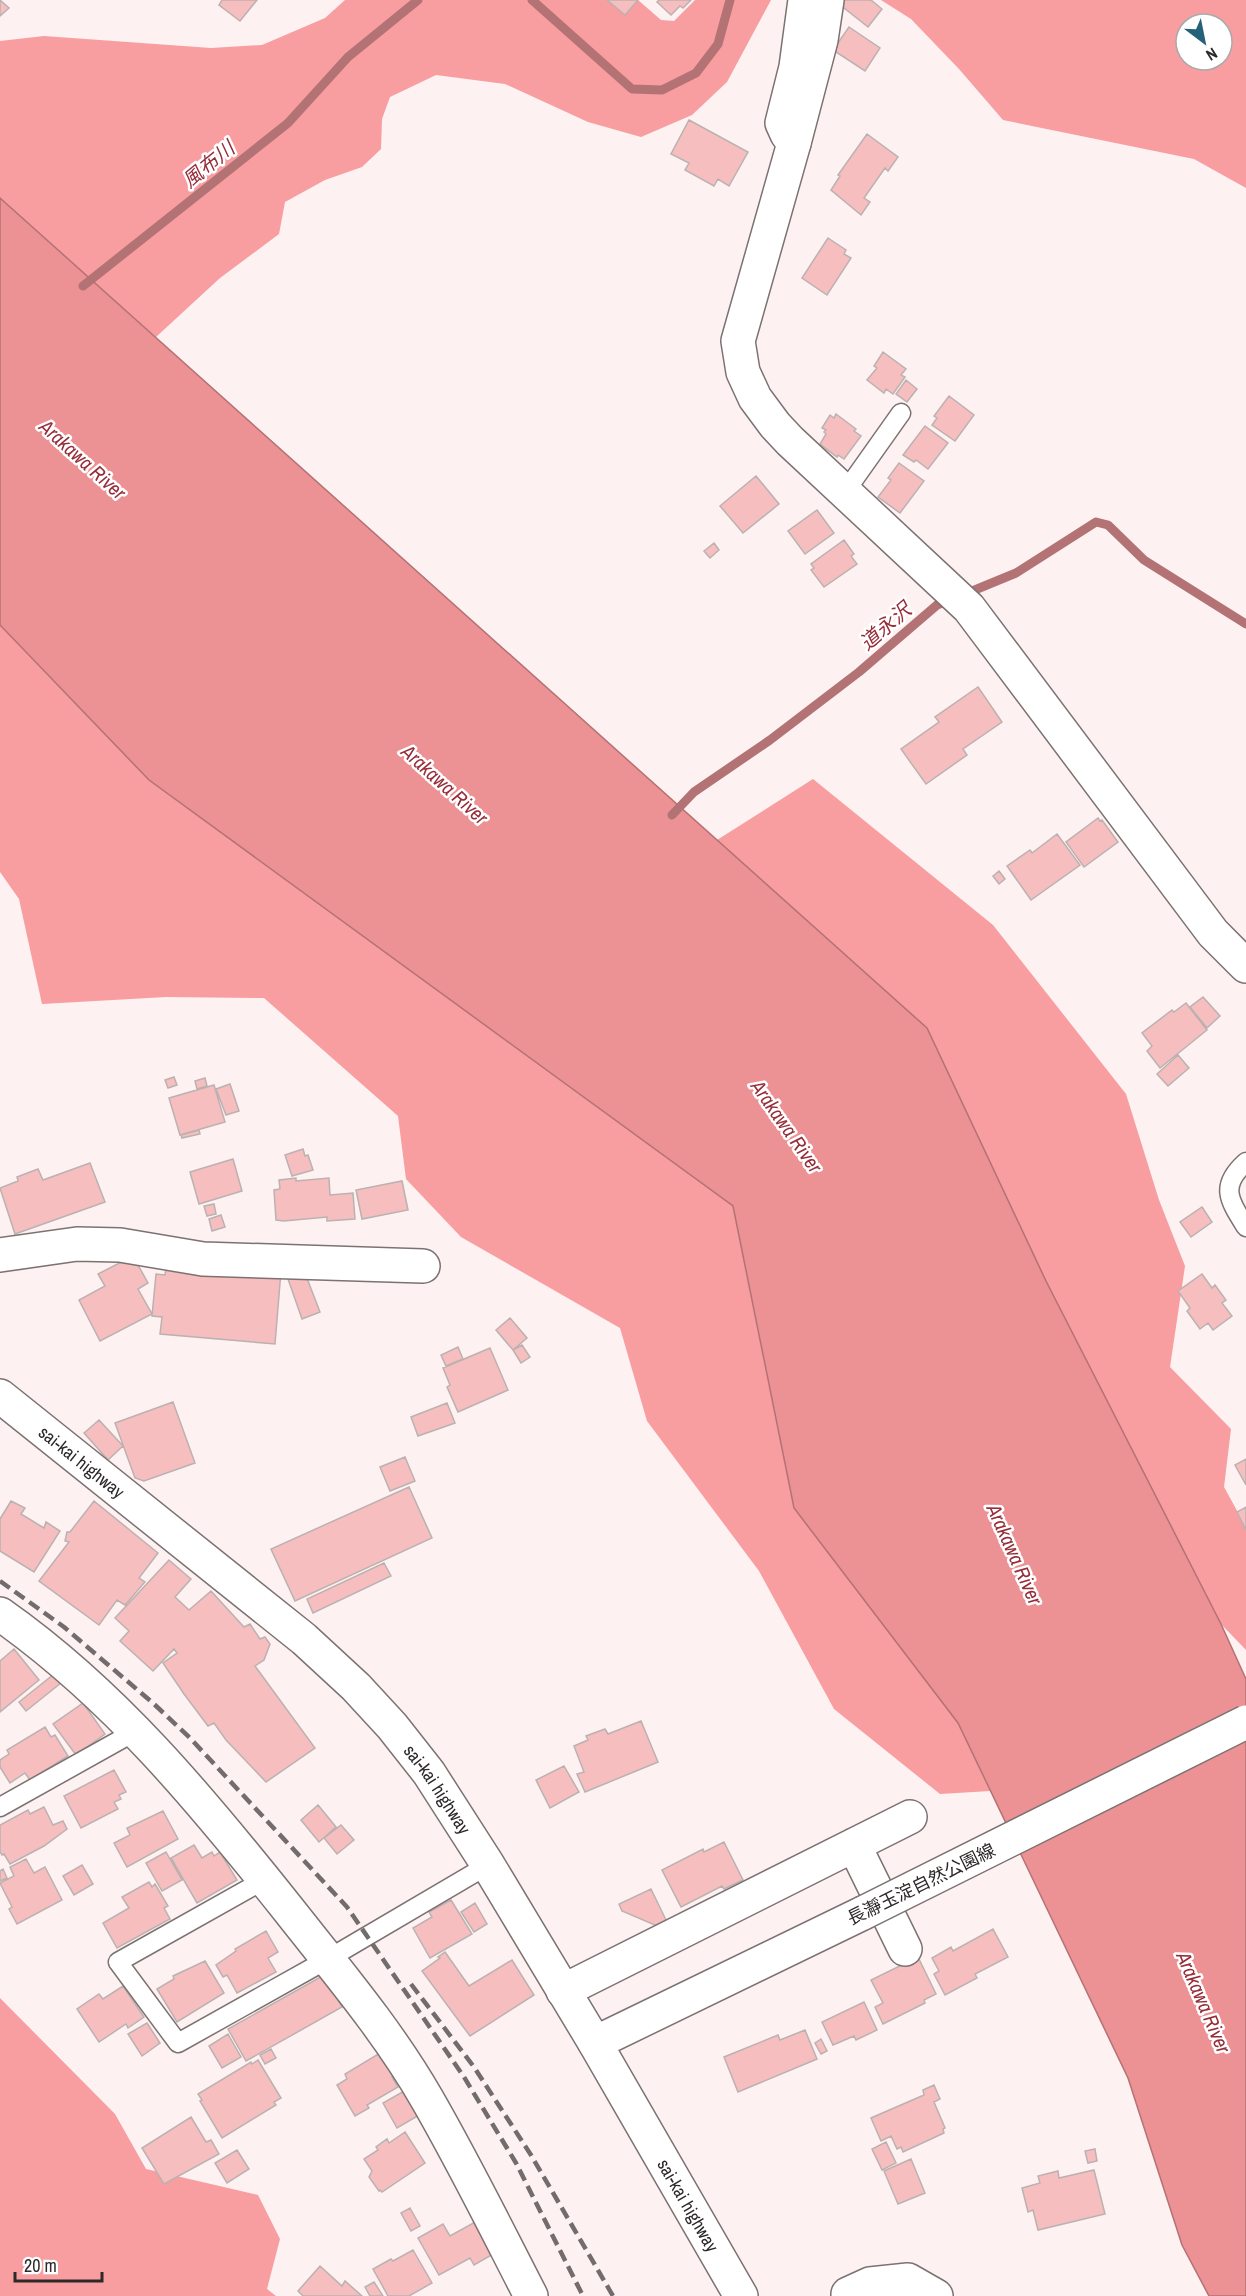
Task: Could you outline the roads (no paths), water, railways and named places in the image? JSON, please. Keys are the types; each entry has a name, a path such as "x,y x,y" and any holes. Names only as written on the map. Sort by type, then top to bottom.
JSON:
{"main road":[{"path":"794,143 786,134 782,123 796,67 805,0"},
{"path":"826,0 821,40 738,341 743,372 755,398 790,441 969,608 1213,933 1246,966"},
{"path":"0,1255 77,1244 120,1245 204,1259 423,1266"},
{"name":"sai-kai highway","path":"0,1396 304,1639 356,1687 392,1726 429,1773 488,1865 595,2043 741,2296"},
{"path":"0,1614 68,1665 136,1731 163,1760 328,1959 370,2015 426,2098 531,2296"},
{"name":"長瀞玉淀自然公園線","path":"595,2043 863,1913 1246,1722"},
{"path":"563,1991 910,1817"},
{"path":"854,1845 905,1949"},
{"path":"848,2294 870,2284 908,2280 936,2296"}],"lane":[{"path":"845,492 901,413"},
{"path":"1246,1162 1232,1175 1229,1183 1235,1209 1246,1227"},
{"path":"0,1807 136,1731"},
{"path":"264,1880 118,1962 178,2043 328,1959 488,1865"}],"water":[{"name":"Arakawa River","path":"0,198 927,1028 1046,1281 1221,1624 1246,1679 1246,2296 1209,2296 1182,2245 1128,2078 958,1723 794,1508 733,1206 149,780 0,625"}],"waterway":[{"name":"風布川","path":"83,286 288,123 348,57 418,0"},
{"name":"風布川","path":"532,0 632,89 662,90 696,73 718,44 730,0"},
{"name":"道永沢","path":"965,594 1016,573 1096,522 1108,525 1144,560 1246,624"},
{"name":"道永沢","path":"672,815 694,792 770,740 859,672 937,605 949,600"}],"railway":[{"path":"0,1581 64,1627 154,1704 190,1738 347,1907 464,2077 516,2163 583,2296"},
{"path":"411,1984 474,2067 531,2155 613,2296"}]}
